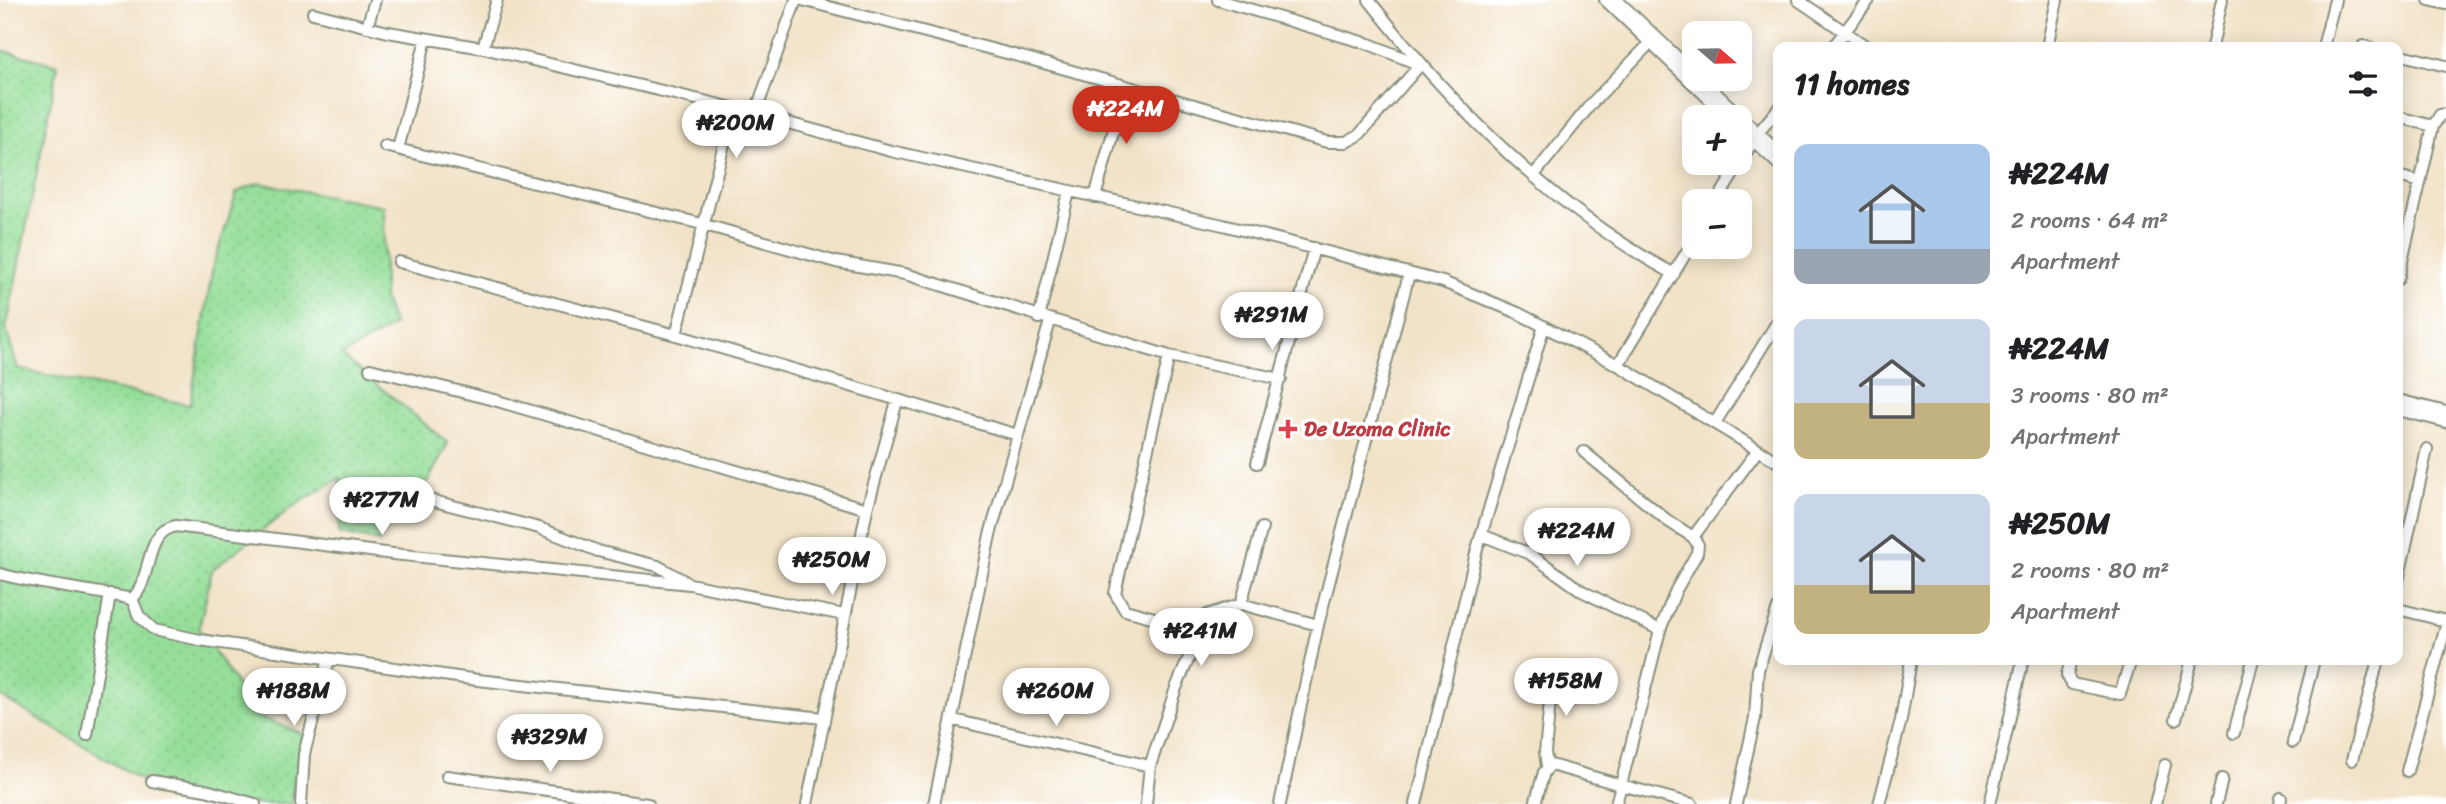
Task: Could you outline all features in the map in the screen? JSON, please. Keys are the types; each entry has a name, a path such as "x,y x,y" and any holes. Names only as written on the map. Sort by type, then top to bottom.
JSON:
{"street":[{"path":"367,27 375,0"},
{"path":"483,48 497,0"},
{"path":"755,114 796,0"},
{"path":"802,0 1327,142 1346,142 1374,119 1420,65"},
{"path":"1218,0 1369,44 1420,65"},
{"path":"1369,0 1420,65 1486,135 1632,252 1674,274"},
{"path":"1605,0 1682,63"},
{"path":"1617,0 1716,105"},
{"path":"1798,0 1859,42"},
{"path":"1837,42 1869,0"},
{"path":"2048,42 2057,0"},
{"path":"2213,42 2222,0"},
{"path":"2324,42 2335,0"},
{"path":"2429,0 2446,4"},
{"path":"313,13 367,27 483,48 733,108 891,151 963,165 1314,248 1443,282 1544,326 1618,365 1773,459"},
{"path":"398,149 426,39"},
{"path":"1534,175 1591,104 1653,40"},
{"path":"2403,55 2446,66"},
{"path":"1095,197 1126,86"},
{"path":"1712,91 1773,158"},
{"path":"676,335 733,108"},
{"path":"2403,235 2420,182 2433,126 2440,115 2446,114"},
{"path":"1724,189 1755,137 1773,116"},
{"path":"2403,118 2433,126"},
{"path":"1752,135 1773,149"},
{"path":"385,146 702,224 836,262 905,274 1169,356 1281,379"},
{"path":"2403,177 2420,182"},
{"path":"934,804 954,720 990,535 1018,435 1045,319 1069,192"},
{"path":"1257,463 1314,248"},
{"path":"1618,365 1683,259"},
{"path":"399,262 676,335 1018,435"},
{"path":"1280,804 1318,625 1409,274"},
{"path":"1416,804 1482,535 1544,326"},
{"path":"1715,423 1773,329"},
{"path":"1169,356 1115,593 1125,610 1199,631"},
{"path":"370,369 494,400 867,509"},
{"path":"807,804 867,509 897,401"},
{"path":"2403,401 2446,412"},
{"path":"2403,411 2446,422"},
{"path":"2403,559 2427,449"},
{"path":"1693,537 1758,450"},
{"path":"1584,452 1668,521 1693,537 1698,545 1697,554 1676,590 1660,630 1616,804"},
{"path":"391,490 539,528 598,551 658,566 690,584"},
{"path":"132,599 142,587 156,539 167,528 176,526 393,554 690,584 844,615"},
{"path":"1241,604 1262,528"},
{"path":"1482,535 1530,554 1582,591 1660,630"},
{"path":"0,574 50,587 81,588 132,599 146,624 168,635 478,680 823,718"},
{"path":"87,735 110,594"},
{"path":"1146,804 1150,766 1207,615 1241,604 1318,625"},
{"path":"2403,610 2446,623 2407,771"},
{"path":"1736,804 1755,718 1758,670 1773,624"},
{"path":"301,804 304,754 329,659"},
{"path":"1879,804 1901,720 1910,665"},
{"path":"1990,804 2022,665"},
{"path":"2070,665 2067,675 2072,684 2120,694 2129,665"},
{"path":"2176,719 2191,665"},
{"path":"2234,733 2252,665"},
{"path":"2292,742 2313,665"},
{"path":"2352,760 2377,665"},
{"path":"1535,804 1547,766 1545,752 1553,671"},
{"path":"954,720 1150,766"},
{"path":"1547,766 1557,765 1692,804"},
{"path":"2155,804 2165,765"},
{"path":"446,776 648,804"},
{"path":"2216,804 2222,779"},
{"path":"152,781 206,790 255,804"}],"green space":[{"path":"0,50 58,65 6,329 18,369 190,405 213,266 237,192 259,183 384,206 384,300 394,325 342,356 448,443 425,487 391,483 380,542 339,533 340,478 291,508 212,570 199,629 259,717 303,734 291,804 182,804 0,696"}],"place":[{"name":"De Uzoma Clinic","path":"1288,429"}]}
